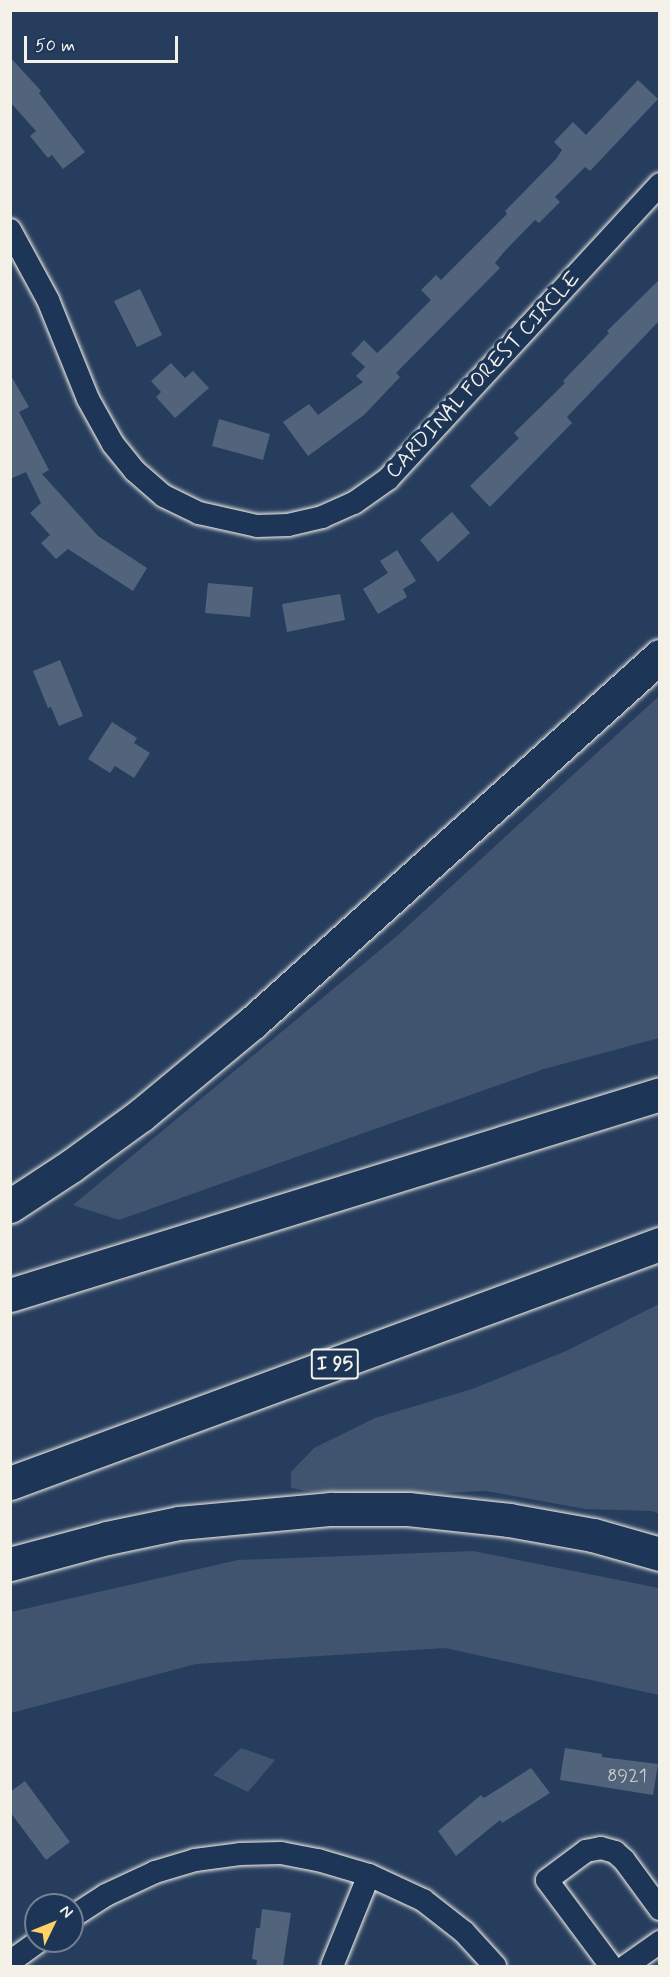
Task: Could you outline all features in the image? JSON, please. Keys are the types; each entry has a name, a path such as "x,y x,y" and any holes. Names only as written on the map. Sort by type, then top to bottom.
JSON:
{"highway":[{"path":"10,1206 71,1166 141,1114 252,1023 660,656"},
{"path":"10,1296 660,1094"},
{"name":"I 95","path":"10,1483 660,1244"},
{"path":"10,1564 179,1523 331,1509 408,1509 509,1520 593,1535 660,1554"}],"street":[{"name":"CARDINAL FOREST CIRCLE","path":"10,230 48,300 88,399 113,444 135,471 164,496 199,513 231,523 257,526 288,525 322,517 354,502 388,479 660,184"},
{"path":"611,1966 547,1880 586,1851 601,1848 615,1852 624,1860 660,1909"},
{"path":"84,1909 106,1895 155,1872 195,1860 240,1854 281,1853 318,1860 369,1875 423,1900 464,1932 495,1966"},
{"path":"332,1966 369,1875"},
{"path":"626,1966 660,1942"},
{"path":"10,1962 24,1952"}],"shaded area":[{"path":"659,696 659,1038 544,1069 119,1220 73,1205 397,936"},
{"path":"659,1304 659,1514 652,1511 585,1509 486,1491 397,1495 307,1491 291,1488 291,1472 314,1448 375,1418 472,1389 566,1351"},
{"path":"473,1551 659,1588 659,1695 445,1648 196,1664 11,1713 11,1612 238,1560"},
{"path":"241,1748 275,1760 248,1792 213,1775"}],"building":[{"path":"10,57 41,91 39,93 85,152 63,169 52,155 48,158 30,136 36,131 10,102"},
{"path":"638,80 658,99 590,171 585,167 555,197 560,202 539,223 535,220 504,252 495,263 500,268 396,373 400,377 364,415 308,456 283,422 309,404 318,415 363,382 356,376 365,367 351,354 364,340 377,353 388,343 431,300 421,290 436,275 441,280 507,214 505,211 556,159 562,150 554,142 573,122 586,135"},
{"path":"660,279 660,320 567,417 572,423 490,507 470,486 519,438 514,433 565,383 563,381 609,333 607,331"},
{"path":"140,289 162,335 137,347 114,301"},
{"path":"171,363 185,378 193,371 209,388 175,418 156,397 161,392 151,381"},
{"path":"10,374 29,407 19,412 49,470 42,474 98,536 147,568 133,591 68,549 56,559 41,543 50,535 30,513 41,503 26,472 10,479"},
{"path":"219,419 270,434 263,460 212,446"},
{"path":"452,512 470,533 438,562 420,540"},
{"path":"397,550 416,581 403,589 407,597 378,614 363,589 388,573 380,561"},
{"path":"208,583 253,587 250,617 205,613"},
{"path":"340,594 345,620 287,632 282,604"},
{"path":"60,660 83,716 59,726 51,707 48,708 33,671"},
{"path":"112,722 137,738 134,743 150,753 134,778 115,766 110,773 88,759"},
{"path":"565,1748 602,1754 602,1757 658,1764 653,1795 560,1780"},
{"path":"531,1768 550,1793 502,1823 500,1820 456,1856 438,1831 481,1795 484,1798"},
{"path":"25,1781 70,1842 46,1860 10,1812 10,1792"},
{"path":"262,1909 291,1913 283,1966 256,1966 257,1960 252,1959 256,1928 260,1928"}]}
